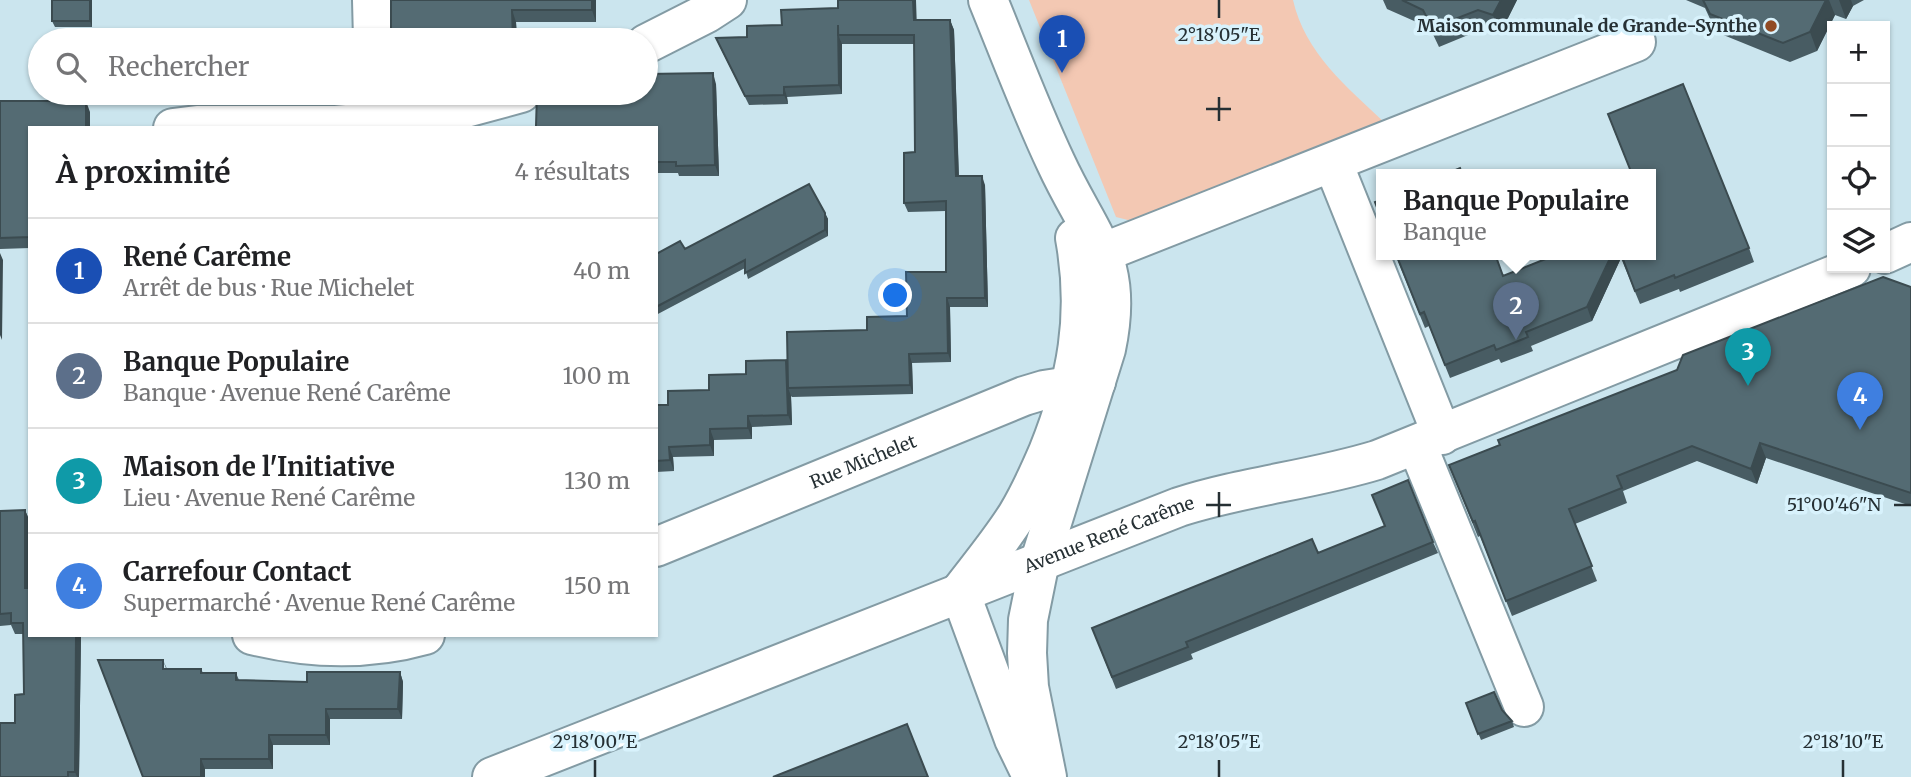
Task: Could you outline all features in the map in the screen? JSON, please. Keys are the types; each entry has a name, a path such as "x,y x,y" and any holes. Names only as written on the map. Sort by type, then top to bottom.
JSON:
{"street":[{"path":"372,0 373,28"},
{"path":"658,38 727,0"},
{"path":"988,0 1057,165 1091,257 1108,267 1113,307 1109,336 1051,443 1029,493 1002,537 960,592 1014,739 1033,777"},
{"path":"1091,257 1636,42"},
{"path":"189,126 336,125 374,107 462,109 477,105"},
{"path":"1333,163 1395,319 1429,440 1524,707"},
{"path":"1890,252 1911,242"},
{"name":"Avenue René Carême","path":"492,777 1195,502 1339,472 1429,440 1839,273"},
{"path":"1047,777 1027,670 1028,620 1084,383"},
{"name":"Rue Michelet","path":"658,546 1024,396 1084,383"},
{"path":"261,637 330,647 383,643 414,637"}],"shaded area":[{"path":"1029,0 1293,0 1307,37 1317,53 1342,82 1385,123 1141,218 1128,220 1116,217"}],"building":[{"path":"52,0 90,0 90,21 52,21"},
{"path":"391,0 592,0 592,10 512,10 513,28 391,28"},
{"path":"838,0 913,0 914,20 950,20 956,176 982,176 985,298 947,298 948,353 909,354 910,385 788,388 787,332 867,330 867,317 907,316 906,272 946,272 946,201 904,203 904,153 915,152 914,35 838,35 839,85 784,87 784,95 745,96 716,38 747,37 747,26 782,25 781,10 838,8"},
{"path":"1402,0 1501,0 1493,15 1478,10 1432,28 1423,10"},
{"path":"1703,0 1826,0 1810,32 1783,43 1710,14"},
{"path":"713,73 715,165 676,166 676,162 658,162 658,126 536,126 537,105 658,105 658,74"},
{"path":"1683,84 1749,248 1635,291 1623,260 1656,260 1656,169 1630,169 1608,114"},
{"path":"0,101 28,101 28,105 86,105 86,126 28,126 28,237 0,238"},
{"path":"809,184 825,213 825,230 745,273 745,260 658,306 658,253 680,241 685,249"},
{"path":"1398,260 1497,260 1503,276 1543,260 1609,260 1587,307 1526,332 1528,337 1496,350 1494,345 1445,365 1424,312 1420,314"},
{"path":"1883,277 1911,287 1911,493 1760,443 1751,469 1692,446 1617,476 1622,488 1569,509 1592,566 1506,601 1475,521 1473,522 1449,465 1500,445 1498,440 1677,370 1683,355"},
{"path":"786,360 788,415 748,416 748,428 710,429 710,445 669,447 670,460 658,461 658,405 668,405 668,391 709,390 709,375 746,374 746,361"},
{"path":"1408,480 1433,542 1186,642 1188,647 1112,677 1092,628 1312,539 1318,553 1385,526 1372,495"},
{"path":"25,510 28,637 76,637 75,772 68,772 68,777 0,777 0,723 15,723 15,695 24,694 23,623 11,623 11,613 0,614 0,511"},
{"path":"98,660 163,660 163,669 236,673 236,680 307,682 307,672 400,672 398,709 326,709 326,735 269,735 269,759 201,759 201,777 143,777"},
{"path":"1494,692 1502,710 1512,721 1478,734 1466,703"},
{"path":"907,724 928,777 773,777"}],"place":[{"name":"Maison communale de Grande-Synthe","path":"1771,26"},
{"name":"René Carême","path":"1062,73"},
{"name":"Banque Populaire","path":"1516,340"},
{"name":"Maison de l'Initiative","path":"1748,386"},
{"name":"Carrefour Contact","path":"1860,430"}]}
